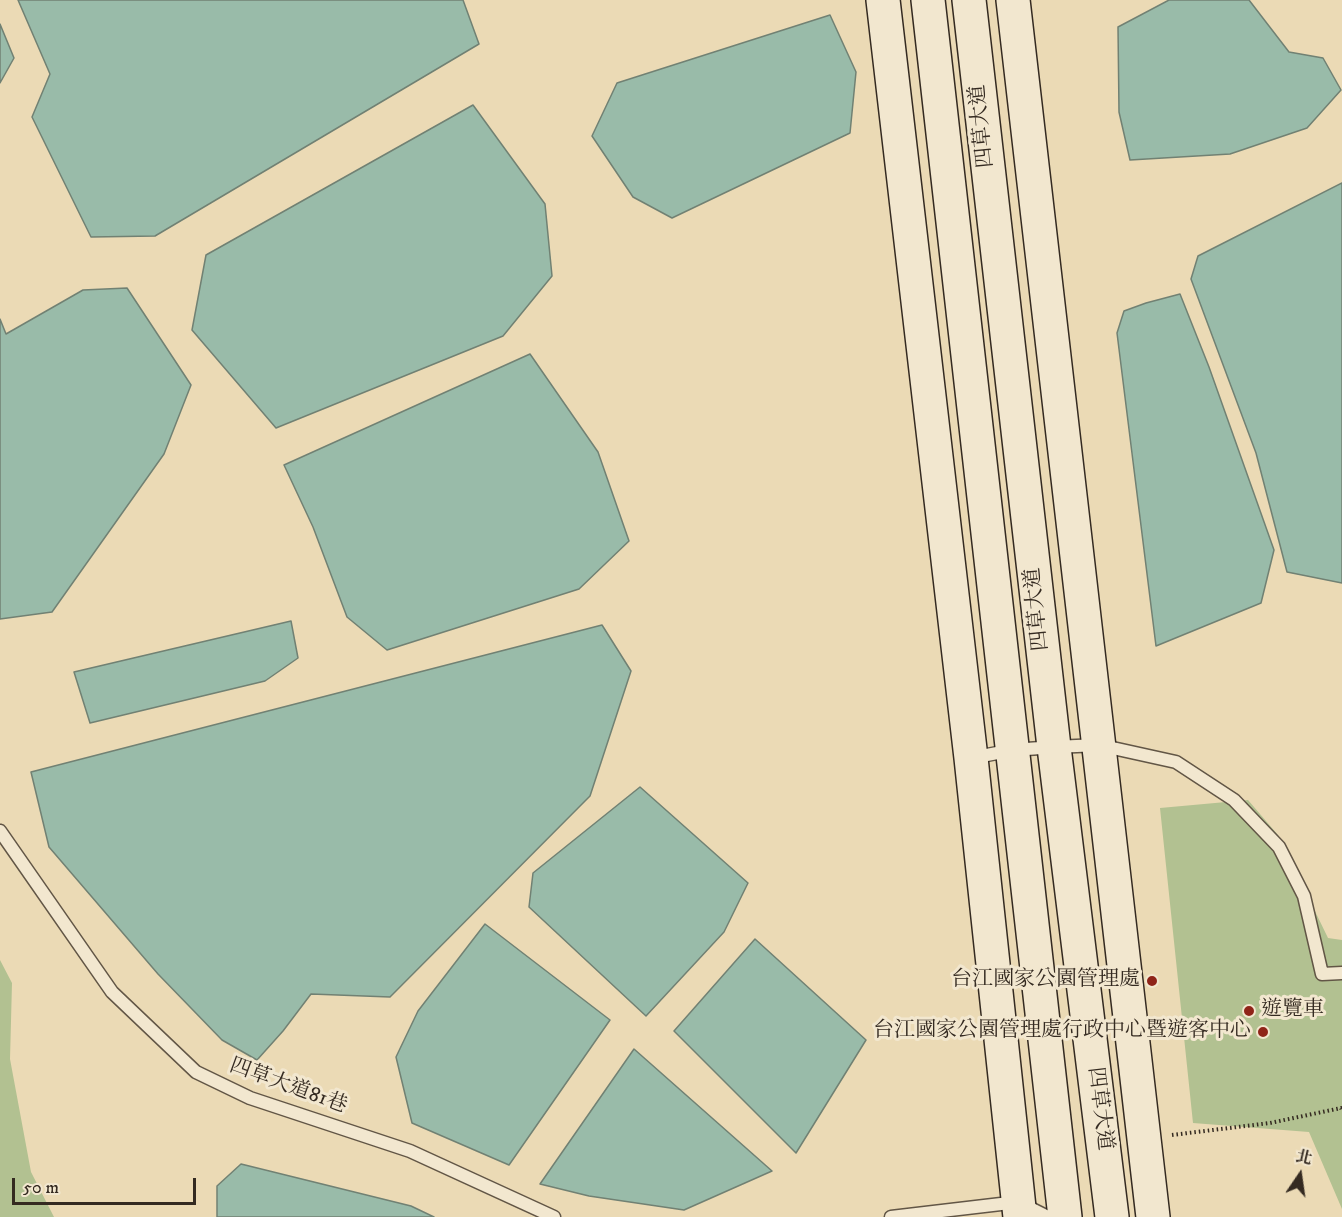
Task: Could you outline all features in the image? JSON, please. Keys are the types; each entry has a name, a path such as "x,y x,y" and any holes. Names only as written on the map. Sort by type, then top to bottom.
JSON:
{"street":[{"path":"883,0 971,758 1019,1209"},
{"name":"四草大道","path":"928,0 1065,1217"},
{"name":"四草大道","path":"969,0 1054,747 1112,1217"},
{"name":"四草大道","path":"1013,0 1153,1217"}],"lane":[{"path":"971,758 1013,750 1099,745 1176,762 1234,800 1279,847 1304,896 1322,974 1342,974"},
{"name":"四草大道81巷","path":"0,831 112,992 196,1072 250,1098 410,1151 554,1217"},
{"path":"891,1217 1019,1209 1047,1217"}],"path":[{"path":"1170,1135 1270,1123 1341,1108 1342,1110"}],"shaded area":[{"path":"18,0 463,0 479,44 155,236 91,237 32,117 50,74"},
{"path":"1169,0 1249,0 1289,52 1323,58 1341,90 1307,128 1230,154 1130,160 1119,112 1118,27"},
{"path":"830,15 856,72 850,133 672,218 633,197 592,136 617,83"},
{"path":"0,24 14,58 0,83"},
{"path":"473,105 545,204 552,276 503,336 276,428 192,330 206,255"},
{"path":"1342,183 1342,583 1287,572 1256,453 1191,279 1198,256"},
{"path":"127,288 191,385 164,454 52,612 0,619 0,319 6,334 83,290"},
{"path":"1180,294 1209,367 1274,550 1261,603 1156,646 1117,333 1124,311"},
{"path":"530,354 598,452 629,541 579,589 387,650 347,617 313,527 284,465"},
{"path":"291,621 298,658 265,681 90,723 74,672"},
{"path":"602,625 631,671 590,796 390,997 311,994 257,1060 222,1040 158,974 49,847 31,772"},
{"path":"640,787 748,883 724,932 646,1016 529,907 533,873"},
{"name":"台江國家公園管理處行政中心暨遊客中心","path":"1248,800 1278,835 1328,938 1342,940 1342,1209 1309,1132 1193,1123 1160,808"},
{"path":"485,924 610,1020 509,1165 412,1123 396,1057 418,1011"},
{"path":"755,939 866,1040 796,1153 674,1031"},
{"path":"0,960 12,983 10,1059 31,1172 54,1217 0,1217"},
{"path":"634,1049 772,1171 684,1210 589,1196 540,1184"},
{"path":"241,1164 411,1206 434,1217 217,1217 217,1186"}],"place":[{"name":"台江國家公園管理處","path":"1152,981"},
{"name":"遊覽車","path":"1249,1011"},
{"name":"台江國家公園管理處行政中心暨遊客中心","path":"1263,1032"}]}
